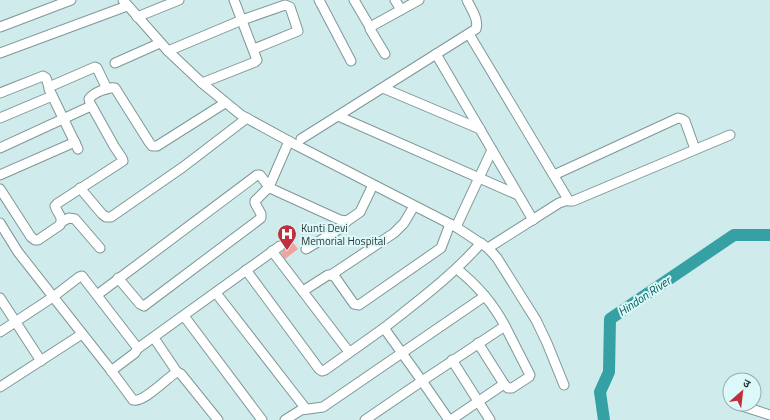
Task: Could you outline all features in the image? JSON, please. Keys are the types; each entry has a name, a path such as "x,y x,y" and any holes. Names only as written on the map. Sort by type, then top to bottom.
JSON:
{"street":[{"path":"0,26 72,0"},
{"path":"137,17 179,0"},
{"path":"202,83 258,60 234,0"},
{"path":"319,0 351,61"},
{"path":"354,0 385,54"},
{"path":"395,0 401,10"},
{"path":"370,27 419,0"},
{"path":"301,138 476,29 478,24 467,0"},
{"path":"0,53 125,3 168,51 225,103 247,118 453,226 484,246 500,263 536,320 548,343 564,385"},
{"path":"168,51 242,20 285,5 290,7 298,31 254,50"},
{"path":"468,34 568,200"},
{"path":"115,63 160,43"},
{"path":"436,54 533,220"},
{"path":"0,118 95,67 97,68 107,89"},
{"path":"0,93 43,76 46,78 77,146 0,175"},
{"path":"62,222 62,219 55,206 58,203 123,161 91,106 89,99 91,96 110,87 117,90 148,142 152,146 157,146 225,103"},
{"path":"383,88 480,129"},
{"path":"0,148 91,106"},
{"path":"338,116 518,195"},
{"path":"80,188 102,214 106,217 111,217 183,167 247,118"},
{"path":"554,175 678,118 685,121 695,149"},
{"path":"246,270 322,371 384,328 439,285 484,246 533,220 559,203 568,200 574,201 730,135"},
{"path":"118,278 142,306 146,305 261,218 261,214 255,201 269,187 289,141"},
{"path":"331,275 354,304 360,305 442,248 492,150"},
{"path":"97,295 257,175 262,177 269,187 340,220 347,221"},
{"path":"306,249 341,228 347,221 360,212 373,185"},
{"path":"0,189 31,237 35,240 38,240 69,218 75,219 100,248"},
{"path":"303,291 328,275 331,275 394,233 404,223 414,206"},
{"path":"0,223 18,252 133,400 136,401 143,398 177,372"},
{"path":"111,371 135,353 137,349 276,248 303,291 349,352"},
{"path":"457,269 473,282 499,315 530,375 529,377 512,388 508,388 478,343"},
{"path":"0,332 53,297 78,277 82,276 137,349"},
{"path":"216,292 306,409"},
{"path":"285,420 297,411 323,407 485,296"},
{"path":"0,298 41,361"},
{"path":"184,316 262,420"},
{"path":"365,420 452,360 505,326"},
{"path":"384,328 450,420 504,384"},
{"path":"0,387 82,334"},
{"path":"154,338 177,372 181,374 218,420"},
{"path":"452,360 490,420"}],"building":[{"path":"291,240 298,249 285,259 281,253"}],"waterway":[{"name":"Hindon River","path":"604,420 600,392 609,372 610,319 734,235 770,235"}],"place":[{"name":"Kunti Devi Memorial Hospital","path":"287,251"}]}
